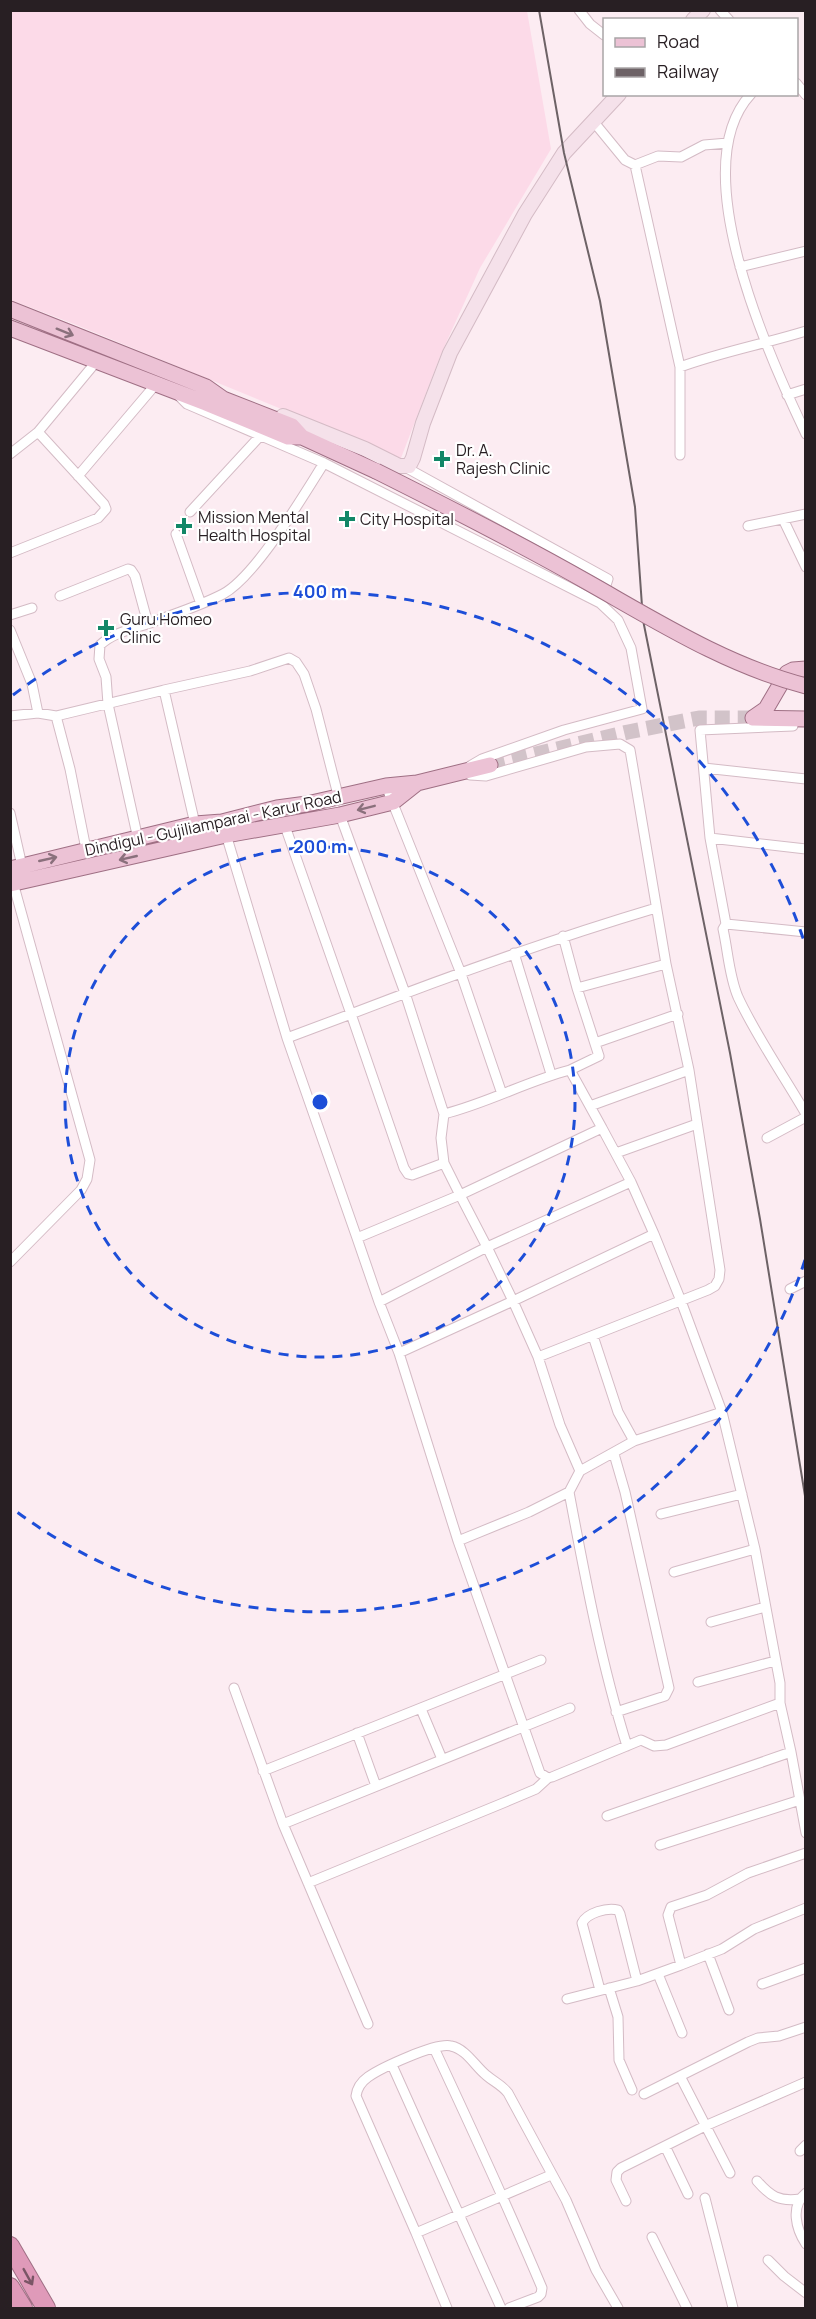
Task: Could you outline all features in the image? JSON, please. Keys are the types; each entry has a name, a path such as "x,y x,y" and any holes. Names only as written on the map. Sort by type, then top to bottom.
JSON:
{"highway":[{"path":"10,2246 46,2308"},
{"path":"10,2287 23,2308"}],"main road":[{"path":"10,309 206,387 223,399 292,426 302,437 485,525 710,649 757,672 806,686"},
{"path":"10,328 288,437 302,437"},
{"path":"806,669 787,673 766,709 753,718 806,719"},
{"name":"Dindigul - Gujiliamparai - Karur Road","path":"224,828 277,808 307,804 338,795 386,786 417,783 490,765"},
{"name":"Dindigul - Gujiliamparai - Karur Road","path":"13,875 86,850 195,824 224,828 285,826 340,815 393,802 417,783"},
{"path":"13,875 90,866 224,828"}],"street":[{"path":"579,10 590,24 603,34"},
{"path":"405,467 409,466 413,458 423,423 450,353 544,181 564,153 617,96"},
{"path":"749,96 740,107 728,143 726,204 740,267 765,344 806,434"},
{"path":"593,121 626,160 635,165 680,367 680,455"},
{"path":"635,165 658,156 681,157 704,146 728,143"},
{"path":"740,267 806,251"},
{"path":"680,367 703,358 765,344 806,331"},
{"path":"10,454 38,432 96,362"},
{"path":"78,476 156,384"},
{"path":"787,395 806,389"},
{"path":"173,390 187,404 324,463 600,603 618,620 631,648 642,709 564,730 482,759 458,774"},
{"path":"223,399 243,399 405,467 608,579 600,603"},
{"path":"10,553 98,518 104,514 106,509 104,504 38,432"},
{"path":"190,512 261,435"},
{"path":"138,838 108,704 106,677 99,659 100,645 106,639 201,604 225,592 247,573 284,525 324,463"},
{"path":"474,538 485,511"},
{"path":"748,526 806,514"},
{"path":"783,519 806,567"},
{"path":"176,534 201,604"},
{"path":"60,596 117,573 131,570 135,576 148,624"},
{"path":"10,615 32,608"},
{"path":"10,630 32,684 38,713"},
{"path":"10,716 38,713 56,716 250,671 289,658 296,662 304,674 316,709 338,795"},
{"path":"164,690 195,824"},
{"path":"56,716 70,769 90,866"},
{"path":"767,1137 806,1115 737,995 723,929 726,924 710,838 700,730 806,726"},
{"path":"458,774 486,776 586,747 620,744 630,750 666,964 689,1070 720,1270 715,1286 538,1357"},
{"path":"704,768 806,778"},
{"path":"386,786 460,971 502,1094"},
{"path":"10,813 13,875 90,1160 87,1179 81,1190 10,1262"},
{"path":"340,815 405,993 444,1114 441,1138 444,1163 487,1247 538,1357 560,1425 580,1471"},
{"path":"285,826 405,1172 412,1175 444,1163"},
{"path":"224,828 287,1038 399,1353 458,1541 507,1674 540,1773 548,1778"},
{"path":"710,838 806,849"},
{"path":"287,1038 460,971 563,936 656,908"},
{"path":"726,924 806,932"},
{"path":"444,1114 469,1107 551,1074 570,1070 599,1056 563,936"},
{"path":"514,953 551,1074"},
{"path":"577,988 666,964"},
{"path":"595,1043 678,1014"},
{"path":"570,1070 631,1182 681,1301 722,1412 754,1549 780,1683 780,1703 806,1833"},
{"path":"590,1106 689,1070"},
{"path":"616,1153 697,1124"},
{"path":"357,1238 460,1195 602,1128"},
{"path":"379,1302 487,1247 631,1182"},
{"path":"399,1353 654,1234"},
{"path":"790,1289 806,1281"},
{"path":"593,1336 618,1412 634,1441"},
{"path":"458,1541 529,1512 569,1492 580,1471 634,1441 722,1412"},
{"path":"614,1454 625,1492 669,1688 665,1696 616,1712"},
{"path":"569,1492 616,1712 627,1746"},
{"path":"661,1514 742,1494"},
{"path":"675,1572 754,1549"},
{"path":"711,1622 765,1607"},
{"path":"263,1771 541,1660"},
{"path":"698,1682 775,1661"},
{"path":"234,1688 283,1824 368,2024"},
{"path":"308,1883 536,1789 548,1778 641,1740 654,1746 666,1745 780,1703"},
{"path":"283,1824 570,1708"},
{"path":"421,1709 442,1759"},
{"path":"357,1733 376,1786"},
{"path":"607,1816 791,1752"},
{"path":"660,1845 800,1800"},
{"path":"681,1965 668,1915 671,1907 707,1895 748,1874 806,1853"},
{"path":"567,1999 658,1974 722,1949 754,1929 806,1908"},
{"path":"632,2090 619,2060 618,2017 604,1989 582,1923 589,1915 611,1909 618,1910 637,1981"},
{"path":"708,1954 729,2010"},
{"path":"762,1984 806,1968"},
{"path":"658,1974 682,2033"},
{"path":"644,2094 748,2042 758,2038 779,2036 806,2027"},
{"path":"447,2308 356,2096 357,2087 367,2078 434,2048 450,2046 463,2052 484,2074 502,2085 508,2093 566,2200 596,2270 618,2308"},
{"path":"434,2048 503,2196 543,2291 538,2296 509,2308"},
{"path":"392,2065 501,2308"},
{"path":"680,2076 730,2173"},
{"path":"626,2201 616,2180 617,2172 705,2126 806,2082"},
{"path":"664,2146 688,2194"},
{"path":"416,2233 551,2175"},
{"path":"757,2181 773,2197 789,2201 802,2196"},
{"path":"802,2196 796,2208 797,2222 806,2244"},
{"path":"705,2198 733,2308"},
{"path":"652,2237 687,2308"},
{"path":"768,2260 806,2293"}],"shaded area":[{"path":"10,11 527,11 551,149 480,268 441,354 401,458 11,300"}],"tunnel":[{"path":"490,765 628,732 699,718 753,718"}],"railway":[{"path":"539,10 564,153 600,301 635,507 643,620 730,1053 760,1219 806,1502"}],"place":[{"name":"Dr. A. Rajesh Clinic","path":"442,459"},
{"name":"City Hospital","path":"347,519"},
{"name":"Mission Mental Health Hospital","path":"184,526"},
{"name":"Guru Homeo Clinic","path":"106,628"}]}
